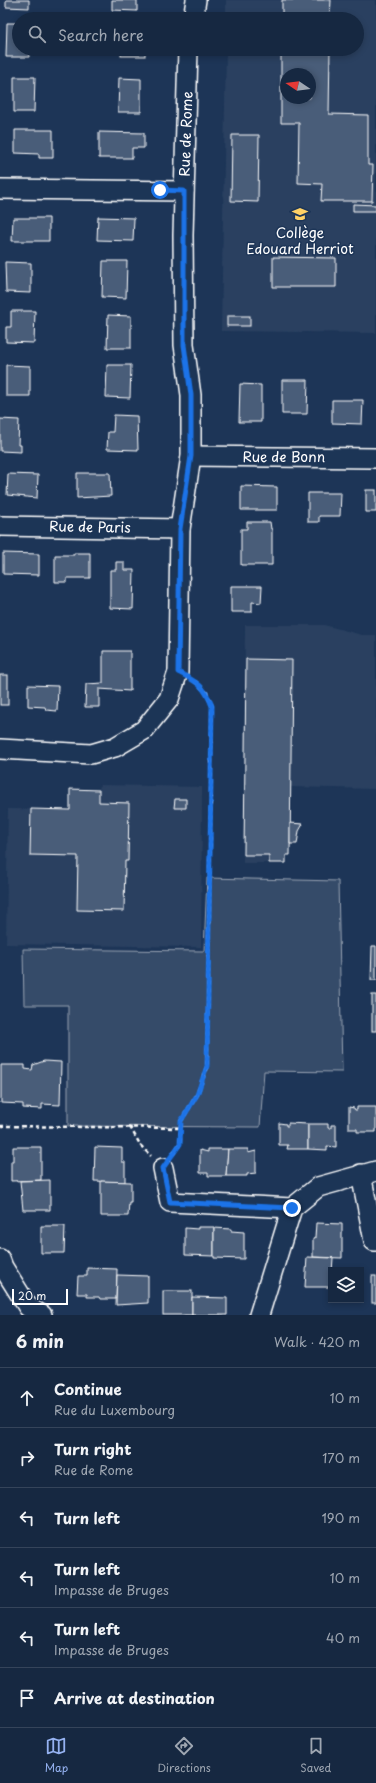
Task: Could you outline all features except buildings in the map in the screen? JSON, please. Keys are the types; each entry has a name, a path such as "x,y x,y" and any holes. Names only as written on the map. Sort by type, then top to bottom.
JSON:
{"street":[{"path":"193,12 196,0"},
{"name":"Rue de Rome","path":"0,749 91,754 115,747 144,730 169,699 178,672 180,529 191,456 191,395 184,345 184,191 188,56"},
{"path":"0,189 184,191"},
{"name":"Rue de Bonn","path":"191,456 376,458"},
{"name":"Rue de Paris","path":"0,526 180,529"},
{"path":"163,1168 170,1202 292,1208"},
{"path":"259,1315 292,1208 318,1187 368,1172 374,1241 376,1241"},
{"path":"0,1259 3,1267 31,1312"}],"path":[{"path":"130,1127 141,1146 163,1168 180,1144 181,1121 197,1095 207,1066 212,706 207,693 198,682 178,672"},
{"path":"0,1126 181,1128"}],"shaded area":[{"name":"Collège Edouard Herriot","path":"226,0 376,0 376,333 221,331 226,56 364,56 364,12 226,12"},
{"path":"245,625 324,625 362,635 376,635 376,789 291,787 290,823 299,831 297,844 290,844 290,855 286,855 286,863 243,863"},
{"path":"100,785 202,787 201,947 6,944 8,809 69,810 70,789 99,790"},
{"path":"207,878 338,881 342,1072 264,1071 260,1127 68,1126 68,1005 24,1005 23,949 204,951"}],"place":[{"name":"Collège Edouard Herriot","path":"300,214"}],"route":[{"path":"160,190 184,191 184,345 191,395 191,456 180,529 178,672 198,682 207,693 212,706 207,1066 197,1095 181,1121 180,1144 163,1168 170,1202 292,1208"}]}
